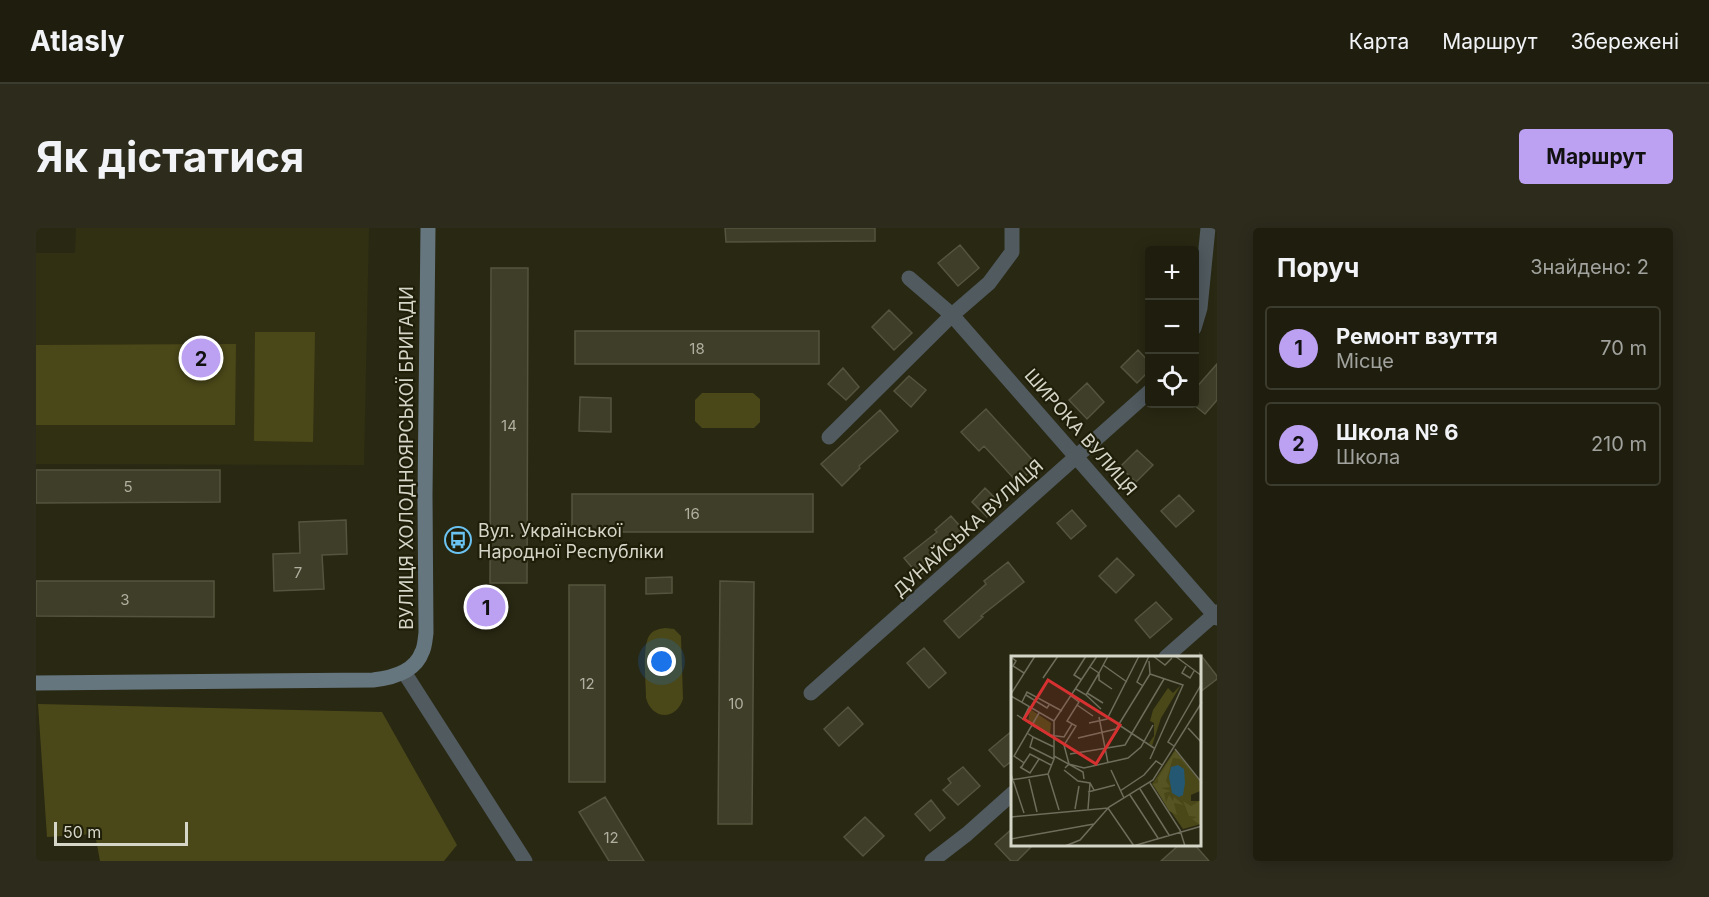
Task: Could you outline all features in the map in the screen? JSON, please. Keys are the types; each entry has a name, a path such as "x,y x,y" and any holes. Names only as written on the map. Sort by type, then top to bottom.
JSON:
{"street":[{"name":"ВУЛИЦЯ ХОЛОДНОЯРСЬКОЇ БРИГАДИ","path":"404,672 416,663 423,652 426,633 424,495 428,228"},
{"path":"829,436 952,315 989,283 1012,252 1012,228"},
{"path":"1199,311 1208,228"},
{"name":"ШИРОКА ВУЛИЦЯ","path":"909,278 952,315 1216,615"},
{"name":"ДУНАЙСЬКА ВУЛИЦЯ","path":"811,693 1145,395"},
{"path":"1167,656 1216,615"},
{"path":"36,683 373,680 388,678 404,672 525,861"},
{"path":"932,861 968,834 1011,796"}],"shaded area":[{"path":"76,228 369,228 364,465 36,464 36,253 75,253"},
{"path":"255,332 315,332 313,442 254,441"},
{"path":"236,344 235,425 36,425 36,345"},
{"path":"702,393 753,393 760,399 760,422 754,428 702,428 695,421 695,400"},
{"path":"674,629 681,636 683,699 675,711 664,715 653,711 646,698 645,666 649,636 656,630"},
{"path":"38,704 382,712 457,845 444,861 100,861 95,834 47,837"}],"building":[{"path":"725,228 875,228 875,241 726,242"},
{"path":"960,245 979,268 958,286 938,263"},
{"path":"491,268 528,268 527,583 490,583"},
{"path":"889,310 912,333 894,350 872,327"},
{"path":"575,331 819,331 819,364 575,364"},
{"path":"1138,350 1145,358 1145,375 1137,383 1121,367"},
{"path":"1217,364 1217,400 1205,414 1198,408 1199,384"},
{"path":"843,368 859,387 846,400 828,384"},
{"path":"909,376 926,390 911,407 894,391"},
{"path":"1087,383 1104,402 1087,419 1069,400"},
{"path":"580,397 611,398 611,432 579,431"},
{"path":"986,409 1037,465 1018,483 984,446 979,451 961,432"},
{"path":"880,410 898,431 859,466 860,468 842,486 821,464"},
{"path":"1137,450 1153,465 1136,482 1120,467"},
{"path":"36,470 220,470 220,502 36,503"},
{"path":"985,488 1000,503 987,517 972,502"},
{"path":"572,494 813,494 813,532 572,532"},
{"path":"1179,495 1194,511 1176,527 1161,511"},
{"path":"1072,510 1086,526 1071,539 1057,523"},
{"path":"951,516 967,534 919,576 904,558 937,532 935,530"},
{"path":"346,520 347,554 322,555 324,589 274,591 273,554 300,553 299,522"},
{"path":"1117,558 1134,575 1116,593 1099,576"},
{"path":"1008,562 1024,582 981,616 983,617 959,638 944,621 986,584 984,581"},
{"path":"672,577 672,593 646,594 646,578"},
{"path":"36,581 214,581 214,617 36,616"},
{"path":"720,581 754,582 752,824 718,824"},
{"path":"569,585 605,585 605,782 569,782"},
{"path":"1156,602 1172,619 1150,638 1135,620"},
{"path":"924,648 946,673 929,688 907,663"},
{"path":"1202,657 1217,676 1217,679 1202,690"},
{"path":"848,707 863,724 839,746 824,729"},
{"path":"1011,732 1011,762 1004,767 989,750"},
{"path":"963,767 980,786 958,805 943,790 951,783 948,779"},
{"path":"605,797 644,861 609,861 579,812"},
{"path":"931,800 945,818 930,831 915,814"},
{"path":"865,817 884,836 863,856 844,837"},
{"path":"1011,830 1011,846 1032,846 1017,861 1011,861 995,844"},
{"path":"1178,846 1196,846 1209,861 1161,861"}],"place":[{"name":"Школа № 6","path":"201,358"},
{"name":"Вул. Української Народної Республіки","path":"458,540"},
{"name":"Ремонт взуття","path":"486,607"}]}
